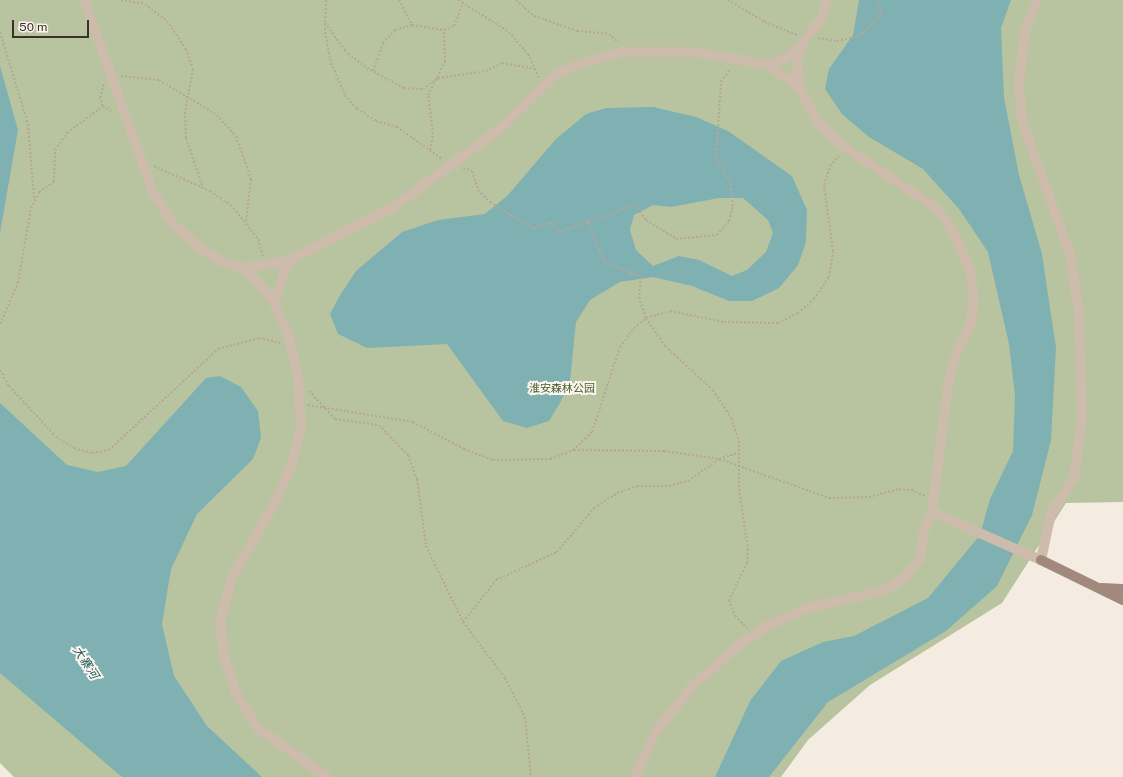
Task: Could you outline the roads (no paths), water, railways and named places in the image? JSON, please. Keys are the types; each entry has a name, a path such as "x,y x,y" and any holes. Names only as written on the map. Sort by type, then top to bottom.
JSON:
{"street":[{"path":"84,0 113,76 153,192 174,224 223,262 242,268 267,267 288,261 392,208 454,164 498,130 556,74 580,64 628,51 696,52 768,65 799,87"},
{"path":"768,65 785,58 805,40 822,17 827,0"},
{"path":"1037,0 1024,38 1018,83 1022,121 1070,254 1079,313 1082,419 1074,478 1051,513 1041,560"},
{"path":"635,777 655,733 692,686 754,635 807,608 883,590 904,578 920,558 924,532 932,512 949,380 958,349 970,326 974,302 971,273 953,231 936,208 846,148 818,123 799,87 797,62 805,40"},
{"path":"274,303 288,261"},
{"path":"242,268 274,303 292,352 299,404 300,425 292,464 275,504 232,577 220,621 225,659 237,695 258,728 327,777"},
{"path":"932,512 1041,560 1123,600"},
{"path":"1098,588 1123,589"}],"water":[{"path":"859,0 1011,0 1001,28 1004,97 1019,175 1042,254 1056,348 1051,440 1032,515 997,586 946,631 828,702 769,777 715,777 750,701 781,661 823,642 854,636 928,598 980,535 990,499 1013,451 1015,396 1009,344 988,252 959,209 923,169 869,137 842,114 825,89 829,69 853,35"},
{"path":"0,66 18,130 0,233"},
{"path":"653,107 696,117 728,131 792,176 807,210 806,242 798,265 779,288 752,301 729,301 692,286 653,277 620,282 590,300 576,322 570,381 560,403 549,421 527,428 503,421 447,344 367,348 338,334 330,314 339,297 356,271 402,232 438,220 485,214 508,195 556,139 586,114 606,108","holes":["719,198 743,198 768,220 773,233 766,252 747,270 732,276 699,260 679,256 653,266 636,250 630,230 634,215 653,205 671,207"]},
{"name":"大寨河","path":"220,376 241,387 258,411 261,438 253,459 197,514 171,569 162,624 174,676 207,726 262,777 122,777 0,673 0,403 67,465 98,472 126,466 206,378"}],"park label":[{"name":"淮安森林公园","path":"562,388"}]}
